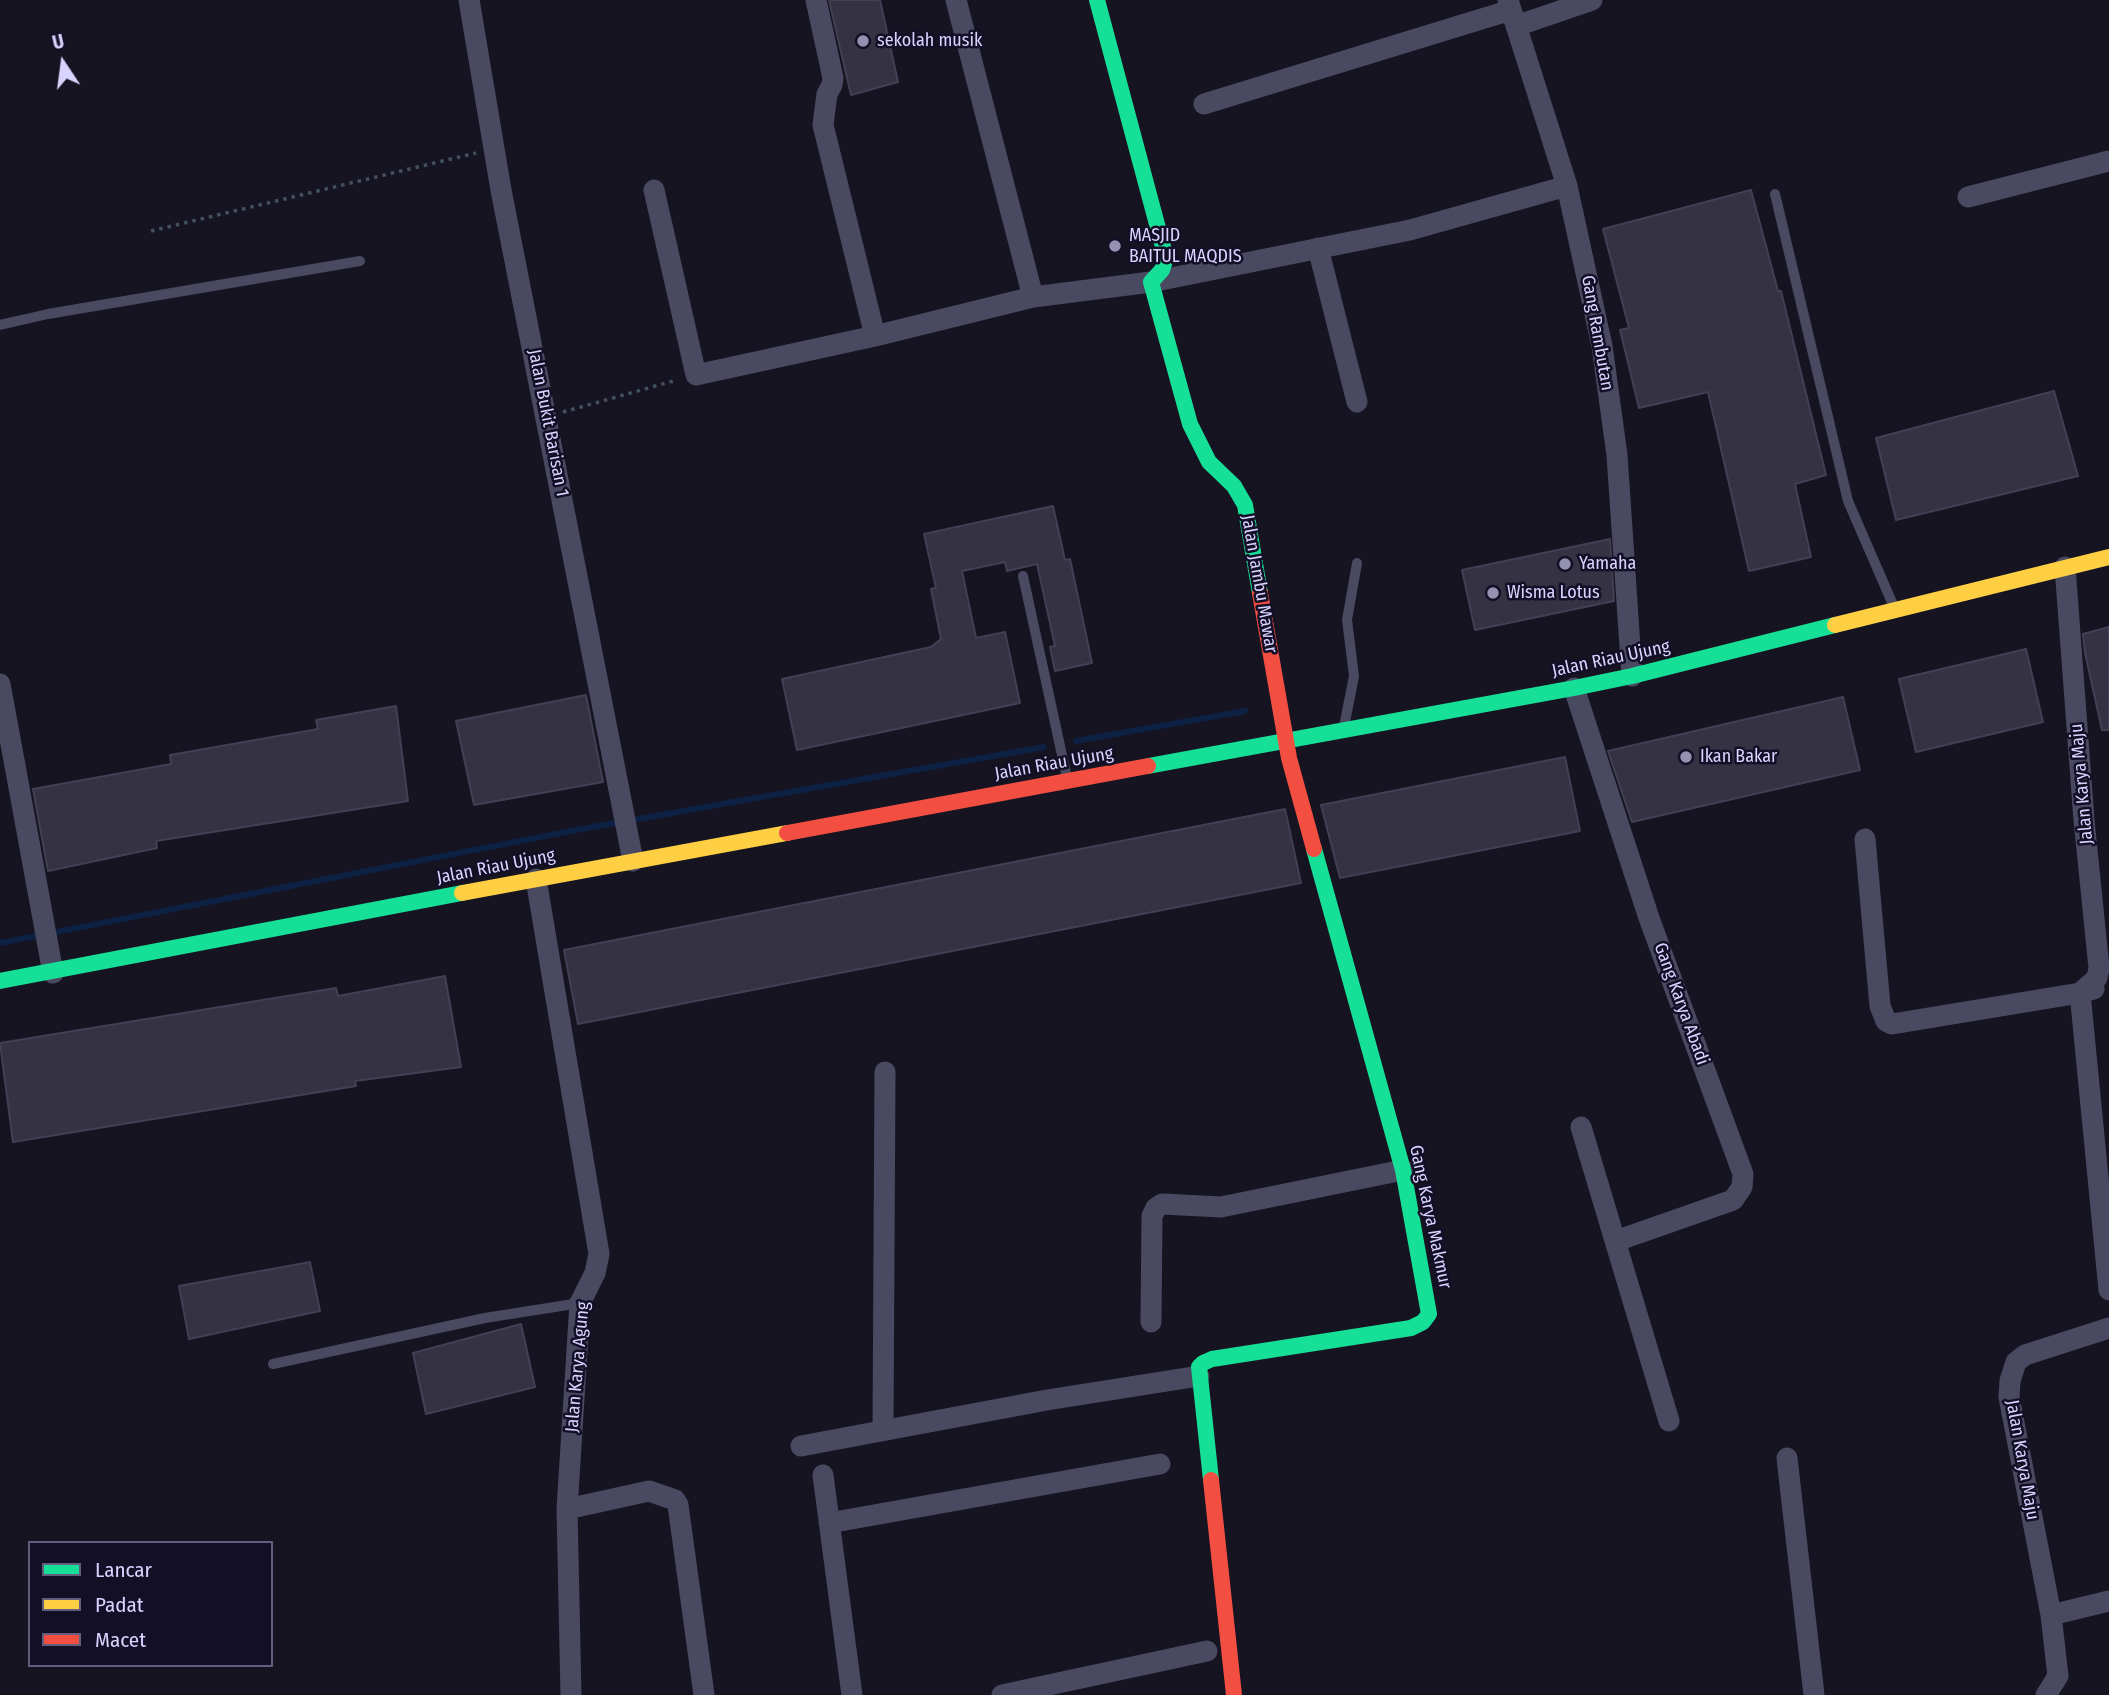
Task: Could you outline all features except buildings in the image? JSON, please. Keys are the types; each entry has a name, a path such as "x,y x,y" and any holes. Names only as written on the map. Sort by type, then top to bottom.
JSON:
{"main road":[{"path":"1097,0 1166,258 1161,270 1151,282"},
{"name":"Jalan Jambu Mawar","path":"1151,282 1190,424 1209,462 1234,486 1245,505 1287,740"},
{"name":"Jalan Riau Ujung","path":"0,981 536,879 632,853 1068,781 1574,688 1632,676 2109,557"},
{"name":"Gang Karya Makmur","path":"1199,1376 1199,1367 1212,1359 1411,1328 1423,1322 1429,1314 1403,1170 1289,758 1287,740"},
{"path":"1199,1376 1234,1695"}],"street":[{"name":"Jalan Bukit Barisan 1","path":"469,0 494,149 632,853"},
{"path":"816,0 833,78 827,94 823,125 874,336"},
{"path":"956,0 1033,297"},
{"path":"1203,104 1512,12 1592,0"},
{"name":"Gang Rambutan","path":"1512,12 1567,186 1604,359 1617,455 1632,676"},
{"path":"1968,197 2109,161"},
{"path":"653,190 696,375 874,336 1033,297 1151,282 1410,230 1567,186"},
{"path":"1318,248 1357,402"},
{"name":"Jalan Karya Maju","path":"2064,567 2099,968 2097,978 2080,993"},
{"path":"0,684 38,903 53,973"},
{"name":"Gang Karya Abadi","path":"1574,688 1649,918 1743,1174 1742,1187 1733,1200 1616,1241"},
{"path":"1864,839 1880,1006 1886,1021 1892,1024 2080,993 2109,985"},
{"name":"Jalan Karya Agung","path":"536,879 599,1254 595,1273 580,1303 567,1508 571,1695"},
{"path":"2080,993 2109,1290"},
{"path":"883,1430 885,1072"},
{"path":"1581,1127 1668,1421"},
{"path":"1151,1322 1152,1216 1162,1204 1221,1207 1403,1170"},
{"name":"Jalan Karya Maju","path":"2059,1686 2051,1615 2009,1397 2010,1381 2016,1362 2025,1355 2109,1328"},
{"path":"801,1446 1047,1400 1199,1376"},
{"path":"1787,1458 1814,1695"},
{"path":"830,1522 1160,1464"},
{"path":"823,1475 852,1695"},
{"path":"567,1508 649,1491 675,1500 678,1505 704,1695"},
{"path":"2051,1615 2109,1601"},
{"path":"1002,1695 1207,1651"},
{"path":"2046,1695 2059,1686"}],"lane":[{"path":"1775,194 1848,501 1896,610"},
{"path":"0,325 48,314 360,261"},
{"path":"1344,730 1354,676 1347,620 1357,563"},
{"path":"1023,576 1068,781"},
{"path":"273,1364 485,1318 580,1303"},
{"path":"1207,1651 1227,1644"}],"path":[{"path":"152,231 494,149"},
{"path":"547,416 696,375"}],"waterway":[{"path":"1076,741 1245,711"},
{"path":"0,943 576,830 1044,747"}],"traffic: fast":[{"path":"1097,0 1166,258 1162,270 1151,282 1190,424 1209,462 1234,486 1245,505 1260,593"},
{"path":"1148,766 1574,688 1835,625"},
{"path":"1211,1480 1199,1367 1203,1363 1212,1359 1411,1328 1423,1322 1429,1314 1403,1170 1314,849"},
{"path":"0,981 462,893"}],"traffic: slow":[{"path":"1835,625 2109,557"},
{"path":"462,893 787,833"}],"traffic: jam":[{"path":"1260,593 1289,758 1314,849"},
{"path":"787,833 1148,766"},
{"path":"1211,1480 1234,1695"}],"place":[{"name":"sekolah musik","path":"863,41"},
{"name":"MASJID BAITUL MAQDIS","path":"1115,246"},
{"name":"Yamaha","path":"1565,564"},
{"name":"Wisma Lotus","path":"1493,593"},
{"name":"Ikan Bakar","path":"1686,757"}]}
